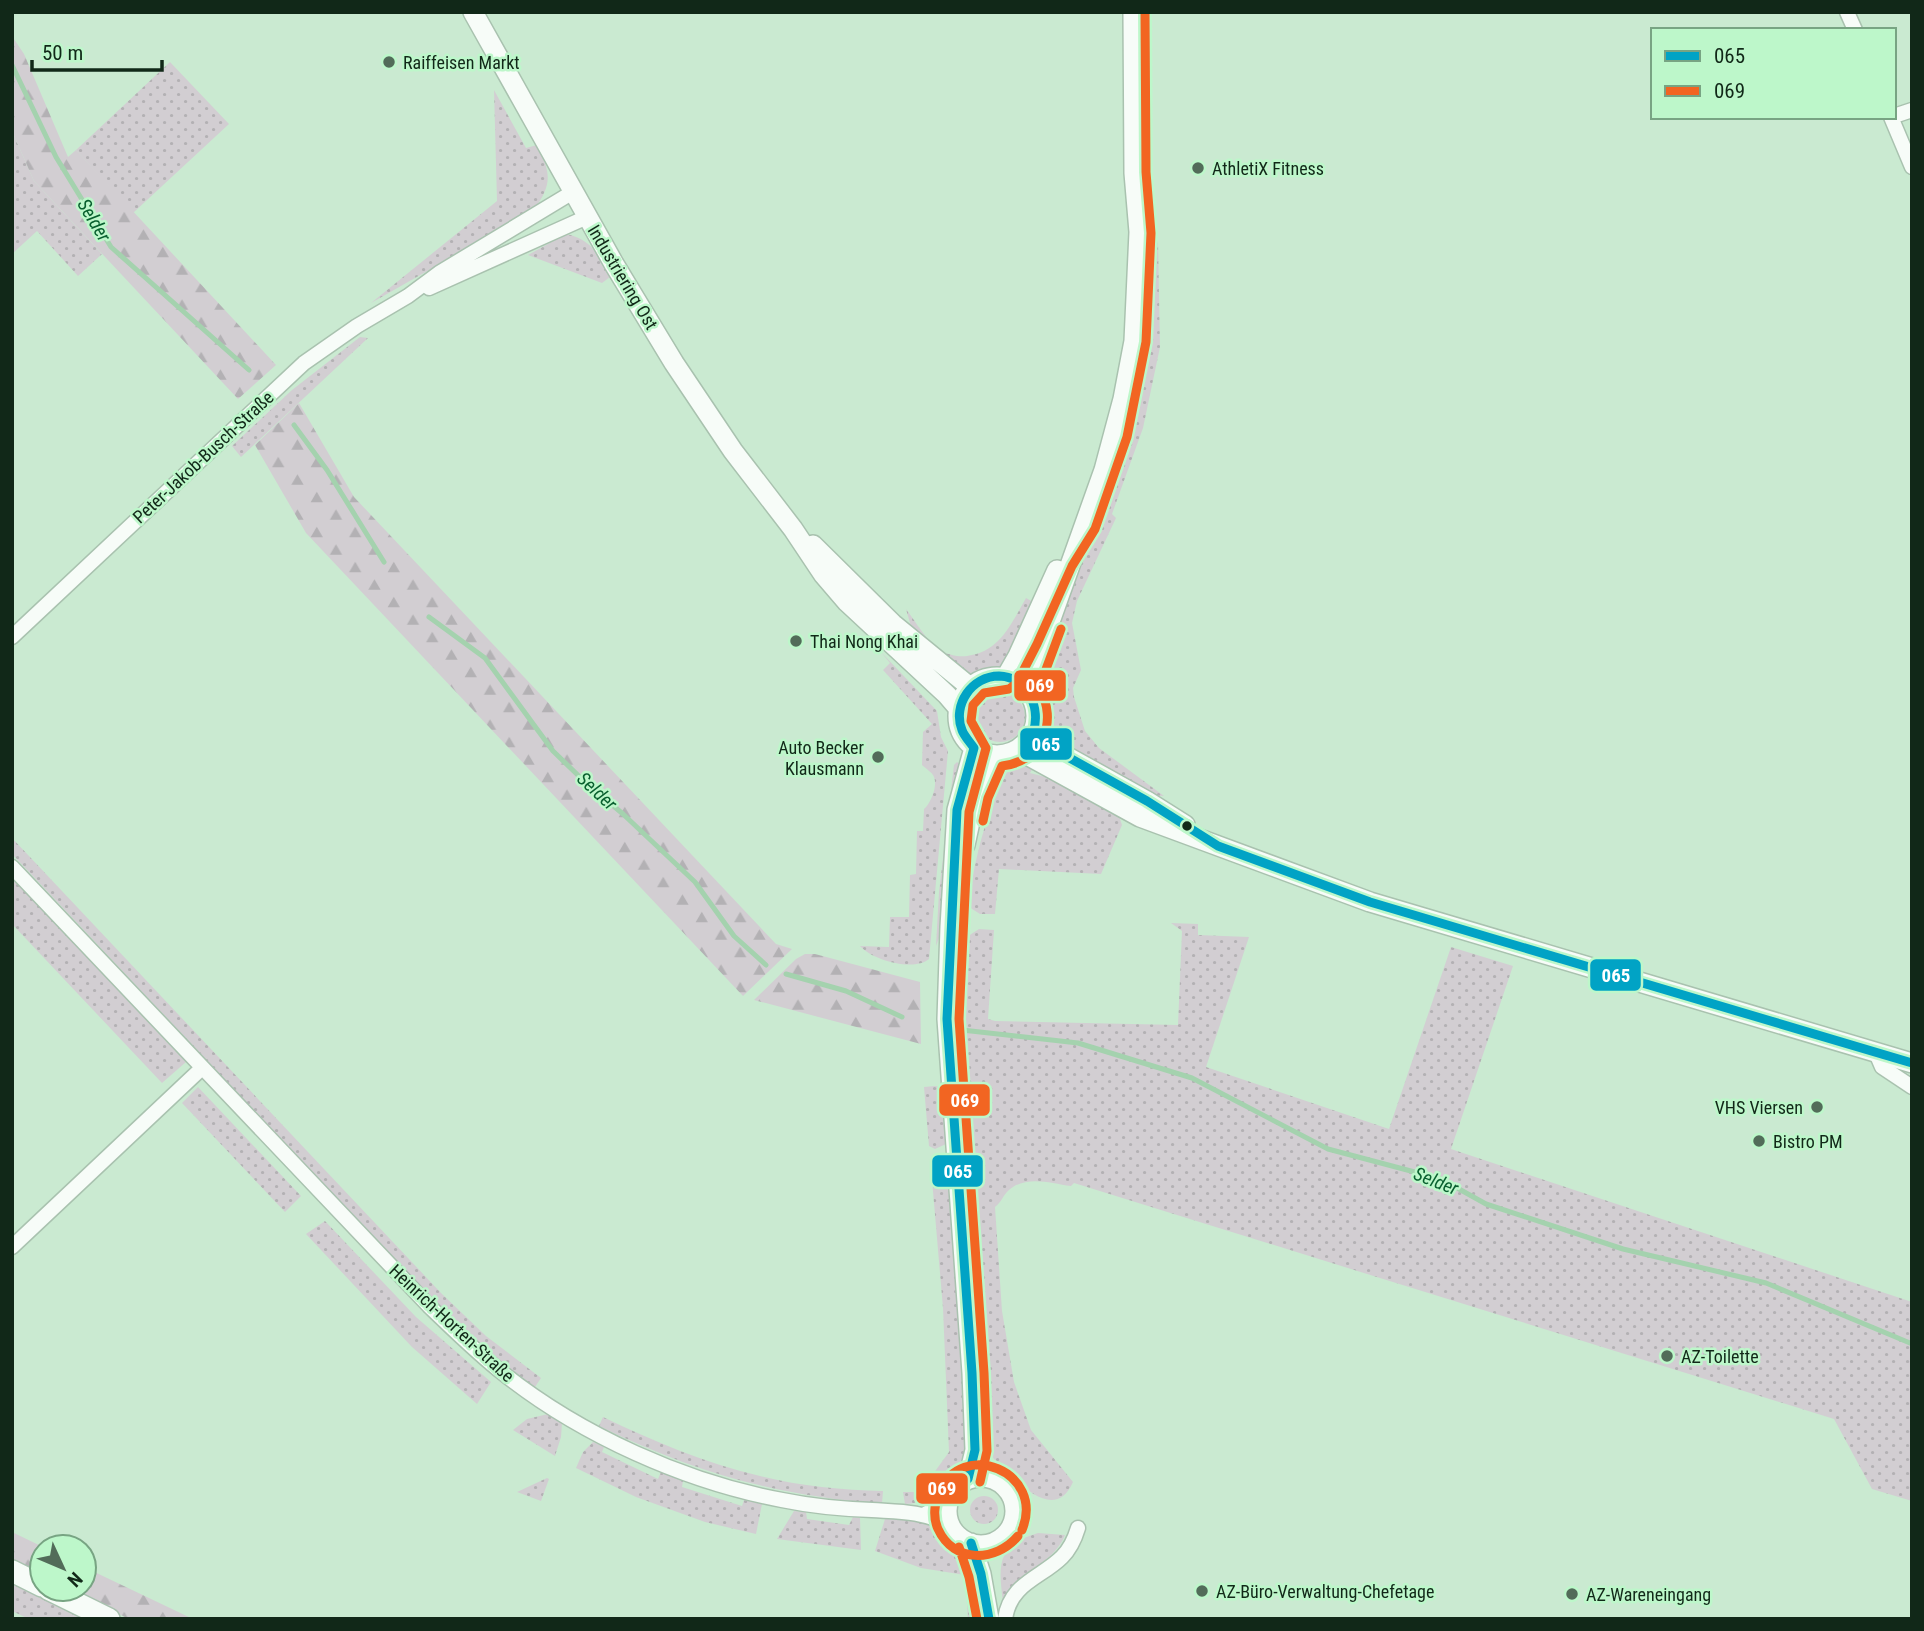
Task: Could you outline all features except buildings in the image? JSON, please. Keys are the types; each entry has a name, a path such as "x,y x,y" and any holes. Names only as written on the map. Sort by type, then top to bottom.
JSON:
{"main road":[{"path":"12,1571 28,1579"},
{"path":"76,1603 109,1619"}],"street":[{"name":"Industriering Ost","path":"472,12 587,217 674,363 733,451 793,529 823,574 847,602 947,695 958,709"},
{"path":"1026,689 1077,550 1115,435 1134,341 1139,232 1134,173 1133,12"},
{"path":"1847,12 1854,28"},
{"path":"1893,119 1912,167"},
{"name":"Peter-Jakob-Busch-Straße","path":"12,637 303,363 439,274 573,192"},
{"name":"Peter-Jakob-Busch-Straße","path":"408,296 587,217"},
{"path":"1006,677 1076,533 1084,524"},
{"name":"Industriering Ost","path":"793,529 818,548 893,624 970,687"},
{"path":"1006,677 1026,689 1037,715 1033,733 1018,750 994,755 974,748 962,734 958,709 970,687 987,678 1006,677"},
{"path":"1033,733 1048,746 1147,801 1218,846"},
{"path":"968,1479 975,1450 972,1373 947,1019 957,810 974,748"},
{"path":"1018,750 1140,817 1370,902 1912,1063"},
{"path":"951,904 976,794 994,755"},
{"name":"Heinrich-Horten-Straße","path":"12,867 429,1306 487,1361 554,1409 626,1448 700,1478 782,1500 925,1514 949,1524"},
{"path":"1876,1053 1882,1068 1912,1087"},
{"path":"12,1247 202,1068"},
{"path":"972,1373 983,1442 995,1480"},
{"path":"986,1477 995,1480 1010,1493 1014,1510 1010,1527 993,1543 971,1543 954,1533 949,1524 946,1512 948,1501 953,1492 968,1479 986,1477"},
{"path":"925,1514 948,1501"},
{"path":"1005,1619 1006,1609 1015,1595 1026,1582 1063,1556 1078,1528"},
{"path":"971,1543 981,1574 989,1619"},
{"path":"993,1543 994,1619"}],"green space":[{"path":"12,36 24,54 68,157 76,150 276,365 238,399 34,181 12,131"},
{"path":"170,62 229,124 133,213 76,150"},
{"path":"494,90 526,148 537,145 542,155 548,178 539,202 533,211 371,303 497,201"},
{"path":"12,131 34,181 102,254 78,276 37,231 12,254"},
{"path":"566,234 589,244 610,277 602,283 528,255"},
{"path":"1158,241 1160,347 1143,428 1112,514 1116,518 1077,601 1072,623 1081,670 1073,688 1074,697 1085,731 1099,748 1164,796 1148,795 1061,747 1047,730 1043,704 1035,689 1059,617 1146,266"},
{"path":"360,337 368,338 241,457 232,446 292,390"},
{"path":"299,403 354,497 776,944 792,949 743,996 306,533 255,445"},
{"path":"1026,598 1035,603 1004,667 969,676 914,637 906,609 926,637 941,651 950,655 967,656 988,649 996,643"},
{"path":"881,652 937,711 941,737 948,751 929,959 914,964 883,960 860,946 889,947 890,917 909,917 910,875 916,874 917,831 923,831 924,809 935,786 933,775 922,765 923,732 932,724 883,670 890,663"},
{"path":"1000,692 1017,700 1025,717 1017,734 1000,742 983,734 975,717 983,700"},
{"path":"1019,759 1034,766 1030,773 1046,777 1119,816 1122,825 1101,874 999,869 995,914 980,914 969,907 970,893 993,801 981,799 994,773 1003,765"},
{"path":"957,762 962,766 936,946 939,892 954,765"},
{"path":"12,838 441,1293 486,1336 541,1378 535,1387 489,1353 434,1301 12,854"},
{"path":"12,877 186,1062 162,1083 12,924"},
{"path":"1171,923 1198,924 1198,935 1249,937 1206,1067 1389,1129 1451,947 1513,966 1451,1149 1912,1302 1912,1501 1872,1489 1834,1419 1074,1183 1071,1186 1038,1181 1016,1185 995,1207 1002,1311 1014,1382 1031,1430 1073,1482 1061,1498 1054,1500 1038,1496 1022,1486 991,1455 981,1395 958,1051 964,1052 965,1010 955,1004 956,944 979,929 994,930 988,1019 1178,1025 1182,931"},
{"path":"805,954 815,954 920,982 921,1044 754,1000 796,959"},
{"path":"198,1087 301,1196 285,1212 182,1103"},
{"path":"924,1087 941,1087 943,1094 946,1144 935,1149 929,1146"},
{"path":"931,1168 946,1172 950,1176 970,1449 954,1479 938,1494 917,1503 905,1504 903,1492 920,1492 949,1452 943,1308"},
{"path":"325,1221 416,1317 491,1382 477,1404 412,1347 306,1234"},
{"path":"548,1414 562,1423 555,1456 513,1430 527,1419"},
{"path":"603,1417 680,1451 740,1471 805,1485 883,1491 882,1504 806,1495 703,1469 599,1426"},
{"path":"593,1442 604,1447 602,1452 658,1479 661,1472 683,1481 682,1487 742,1506 744,1500 762,1504 756,1534 705,1522 636,1497 576,1468 583,1452"},
{"path":"549,1479 541,1501 517,1492"},
{"path":"984,1496 994,1500 998,1510 994,1520 984,1524 974,1520 970,1510 974,1500"},
{"path":"794,1511 806,1512 807,1519 849,1525 853,1517 860,1518 861,1550 777,1539"},
{"path":"885,1519 914,1520 935,1528 966,1555 983,1619 968,1619 965,1575 921,1568 875,1551"},
{"path":"12,1532 28,1540 28,1569 12,1562"},
{"path":"1038,1533 1065,1535 1052,1554 1017,1583 1003,1602 1003,1558 1015,1544"},
{"path":"98,1574 193,1619 129,1619 96,1603"},
{"path":"12,1582 28,1590 28,1603 54,1603 86,1619 29,1619 12,1611"}],"waterway":[{"name":"Selder","path":"12,65 56,157 111,247 249,370"},
{"name":"Selder","path":"294,425 327,470 384,562"},
{"name":"Selder","path":"429,617 485,658 553,751 695,882 734,936 766,965"},
{"name":"Selder","path":"786,974 846,991 902,1017"},
{"name":"Selder","path":"962,1030 1078,1043 1192,1078 1328,1149 1441,1179 1486,1204 1623,1249 1766,1283 1910,1343"}],"transit line":[{"name":"069","path":"980,1482 987,1451 984,1373 959,1019 969,812 986,748 971,721 973,705 984,693 1009,689 1017,683 1072,566 1095,529 1127,437 1146,342 1151,233 1146,172 1145,12"},
{"name":"069","path":"983,821 988,798 1002,766 1027,757 1043,738 1047,714 1039,688 1061,629"},
{"name":"065","path":"968,1479 975,1450 972,1373 947,1019 957,810 974,748 962,730 960,711 962,702 973,686 989,677 1009,678 1025,688 1034,705 1033,733 1048,746 1147,801 1218,846 1370,902 1912,1063"},
{"name":"069","path":"1018,1536 1009,1545 987,1554 976,1555 954,1549 938,1529 935,1511 939,1493 950,1476 965,1467 981,1465 998,1469 1012,1478 1022,1492 1026,1509 1022,1530"},
{"name":"065","path":"971,1543 981,1574 989,1619"},
{"name":"069","path":"959,1547 969,1577 977,1619"}],"place":[{"name":"Raiffeisen Markt","path":"389,62"},
{"name":"AthletiX Fitness","path":"1198,168"},
{"name":"Thai Nong Khai","path":"796,641"},
{"name":"Auto Becker Klausmann","path":"878,757"},
{"name":"VHS Viersen","path":"1817,1107"},
{"name":"Bistro PM","path":"1759,1141"},
{"name":"AZ-Toilette","path":"1667,1356"},
{"name":"AZ-Büro-Verwaltung-Chefetage","path":"1202,1591"},
{"name":"AZ-Wareneingang","path":"1572,1594"}]}
